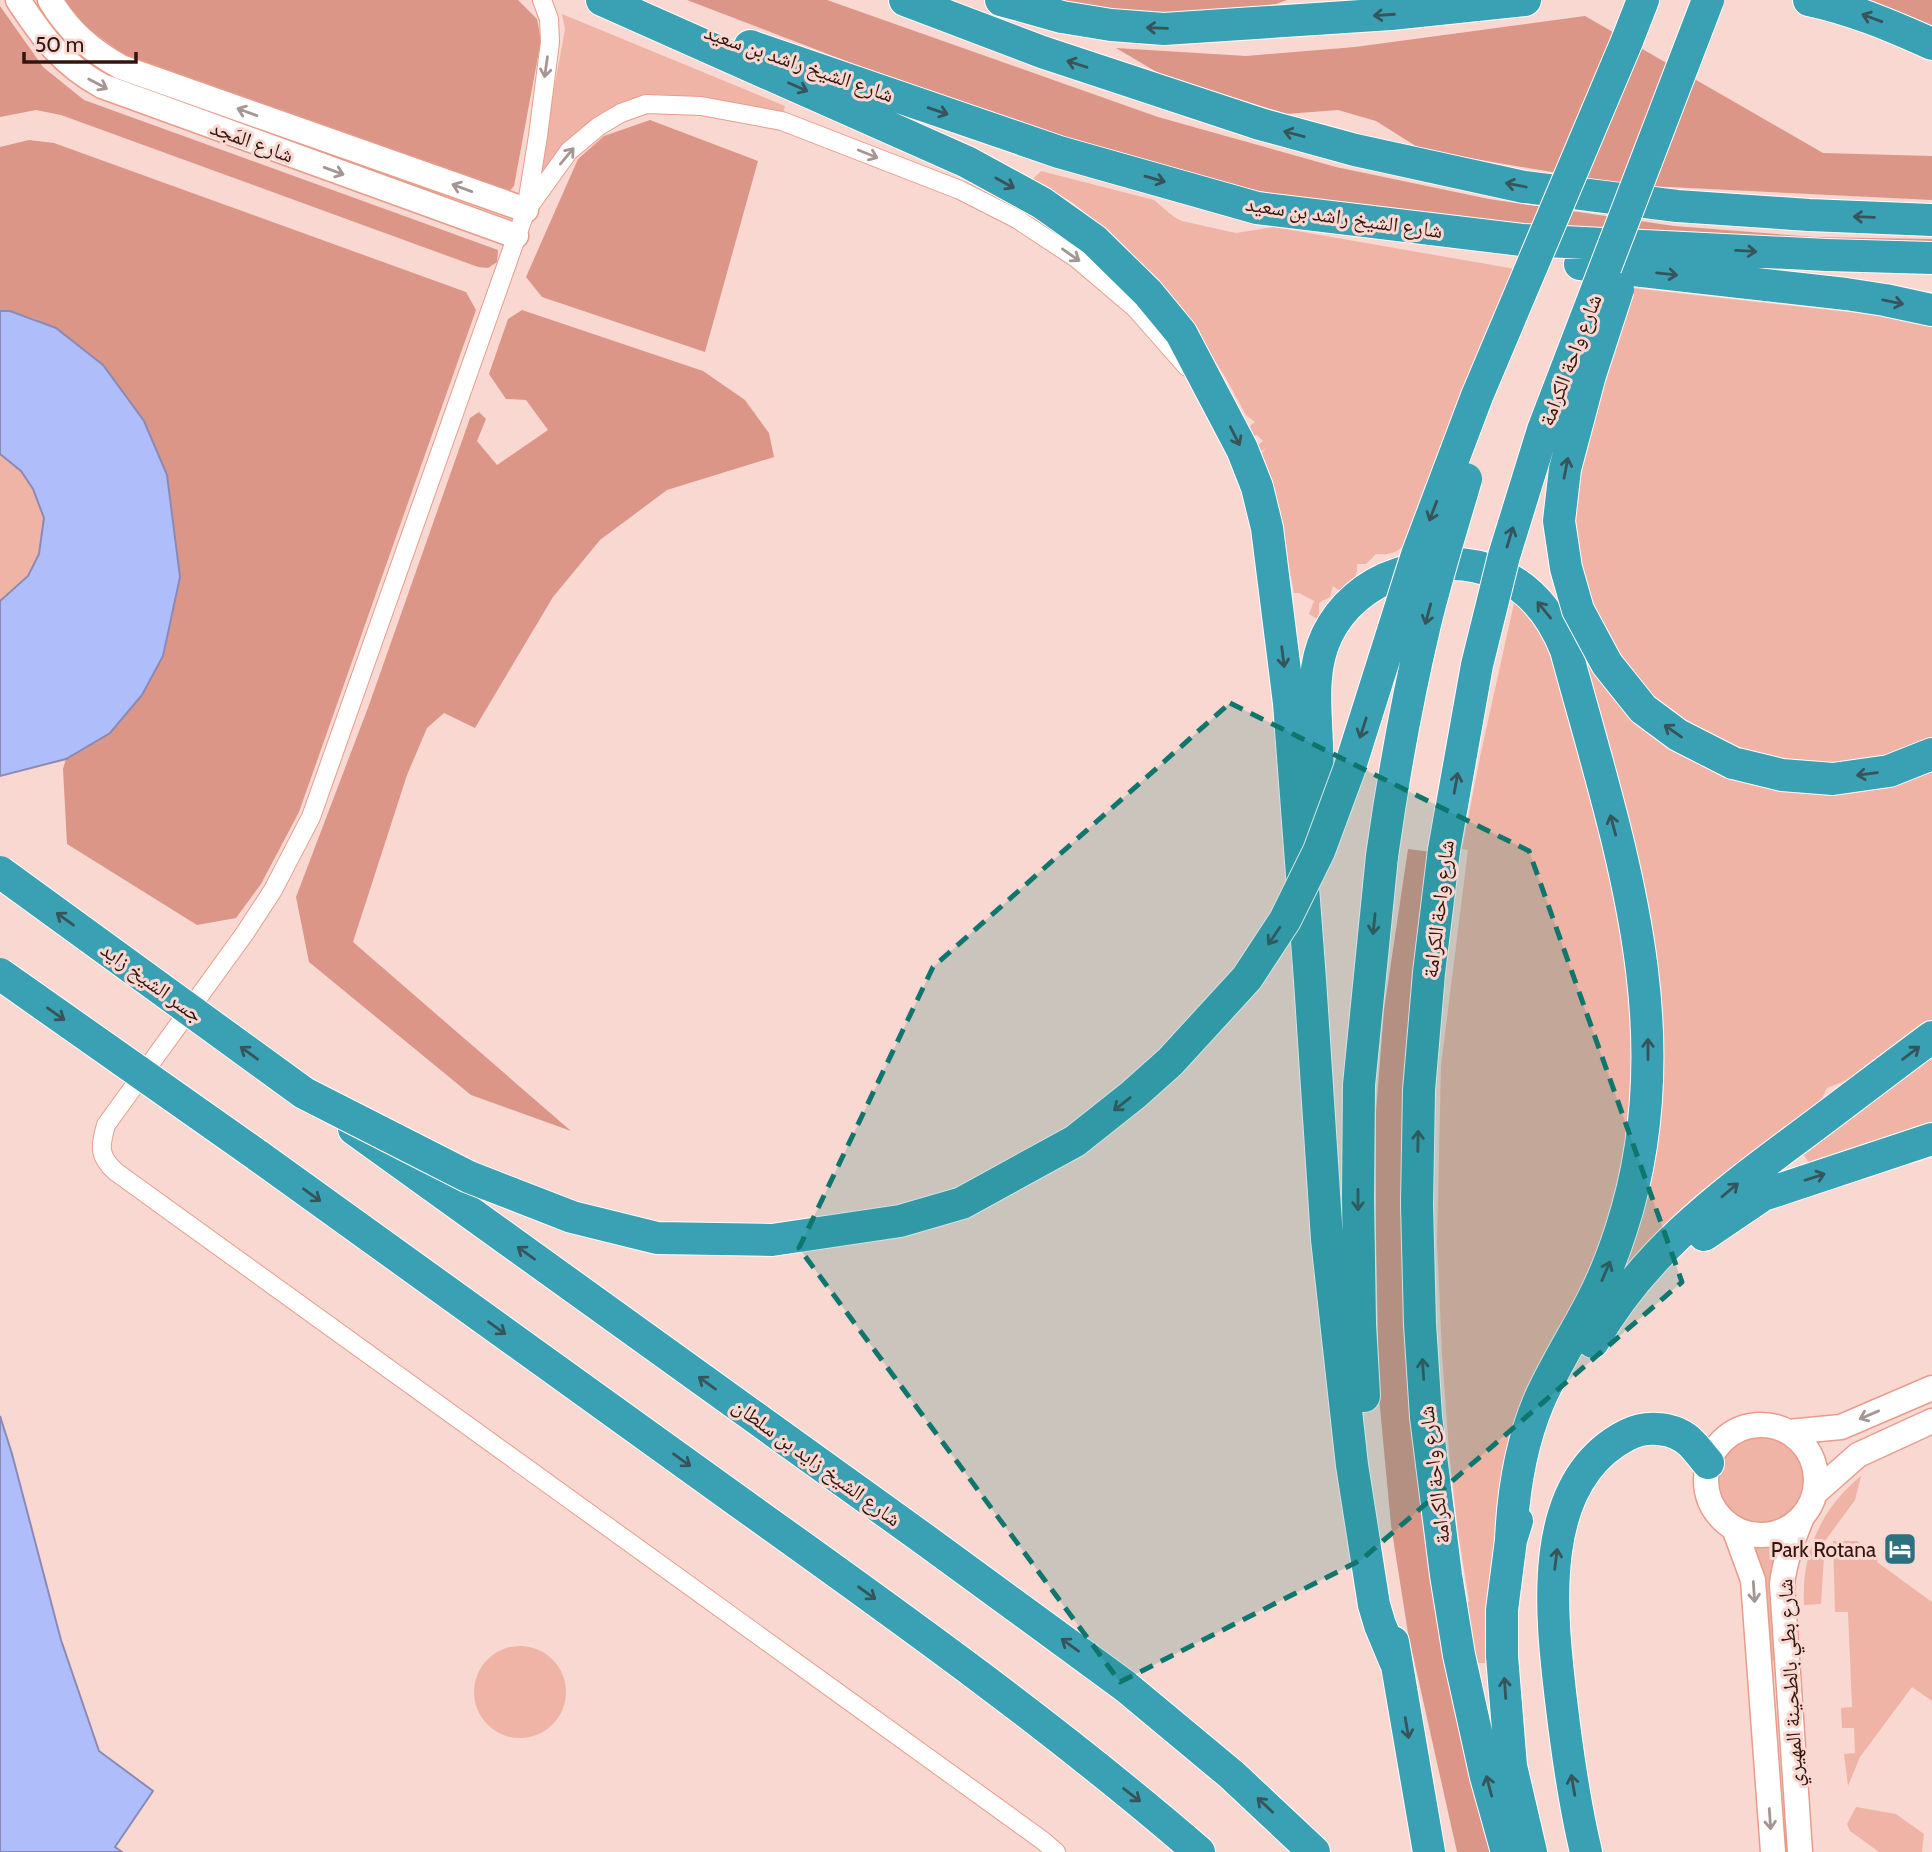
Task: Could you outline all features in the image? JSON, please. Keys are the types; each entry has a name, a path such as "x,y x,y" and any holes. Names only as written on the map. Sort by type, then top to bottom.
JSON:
{"highway":[{"path":"601,0 967,162 1042,203 1094,240 1148,293 1181,332 1242,449 1257,487 1267,528 1289,703 1327,1239 1352,1465 1374,1605 1395,1661"},
{"name":"شارع الشيخ راشد بن سعيد","path":"618,0 1059,152 1257,208 1522,240 1827,256 1932,258"},
{"path":"905,0 1042,52 1260,124 1355,150 1524,187 1677,206 1932,220"},
{"path":"1001,0 1062,17 1111,25 1164,29 1279,23 1525,0"},
{"path":"1220,25 1322,0"},
{"path":"1429,1852 1395,1661 1365,1419 1360,1324 1359,1085 1382,856 1393,778 1425,624 1468,472 1498,385 1643,0"},
{"path":"1709,0 1590,375 1565,469 1559,521 1566,568 1578,610 1607,664 1643,709 1678,735 1733,762 1782,775 1833,779 1889,771 1932,754"},
{"name":"شارع واحة الكرامة","path":"1507,1852 1486,1777 1459,1655 1426,1417 1417,1204 1419,1090 1429,973 1444,850 1477,665 1504,556 1542,430 1709,0"},
{"path":"1809,0 1837,6 1882,22 1932,44"},
{"path":"304,1093 469,1177 572,1217 657,1238 772,1240 900,1222 962,1203 1075,1141 1170,1062 1247,978 1285,920 1319,851 1349,770 1417,555 1468,420 1628,41"},
{"path":"1433,229 1467,246 1499,255 1846,294 1932,310"},
{"path":"1314,1045 1320,1026 1324,992 1315,702 1316,678 1322,650 1334,623 1343,611 1364,592 1388,577 1417,567 1447,563 1492,571 1517,585 1538,603 1553,622 1566,650 1630,896 1643,965 1648,1028 1647,1090 1630,1202 1602,1279 1532,1419 1516,1483 1502,1610 1502,1656 1511,1766 1531,1852"},
{"name":"جسر الشيخ زايد","path":"0,872 304,1093"},
{"path":"0,974 887,1607 1078,1752 1199,1852"},
{"path":"1511,1540 1538,1449 1607,1317 1638,1276 1687,1225 1741,1180 1932,1037"},
{"name":"شارع الشيخ زايد بن سلطان","path":"304,1093 1125,1686 1232,1774 1314,1852"},
{"path":"1577,1371 1646,1286 1702,1236 1763,1195 1932,1139"},
{"path":"1586,1852 1566,1747 1554,1637 1552,1593 1556,1553 1566,1512 1590,1462 1610,1444 1634,1432 1654,1428 1670,1430 1690,1441 1708,1463"}],"street":[{"name":"شارع المَجد","path":"18,0 61,58 102,86 516,236"},
{"name":"شارع المَجد","path":"50,0 79,38 99,54 121,66 526,210"},
{"path":"542,0 549,19 550,42 526,210 311,817 273,890 245,933 106,1125 101,1142 102,1152 106,1163 116,1172 1056,1852"},
{"path":"526,210 569,151 599,126 621,113 646,104 701,106 782,121 960,190 1017,219 1076,258 1136,309 1220,405"},
{"path":"1788,1432 1841,1427 1932,1388"},
{"path":"1815,1493 1858,1455 1932,1421"},
{"path":"1756,1425 1772,1426 1788,1432 1808,1451 1814,1465 1815,1493 1810,1506 1802,1517 1788,1528 1770,1534 1751,1534 1734,1528 1719,1516 1710,1500 1706,1482 1708,1463 1715,1449 1726,1437 1740,1429 1756,1425"},
{"name":"شارع بطي بالطحينة المهيري","path":"1800,1852 1782,1584 1789,1549 1802,1517"},
{"name":"شارع بطي بالطحينة المهيري","path":"1734,1528 1753,1580 1773,1852"}],"highlighted area":[{"path":"1230,703 1529,851 1682,1282 1361,1560 1120,1682 799,1248 933,967"}],"shaded area":[{"path":"64,0 518,0 537,19 541,40 514,186 507,194 123,54 79,22"},
{"path":"687,0 827,0 1158,117 1336,167 1489,199 1674,226 1814,237 1932,239 1932,255 1816,252 1331,207 1145,165 924,91"},
{"path":"1051,0 1287,0 1276,4 1176,17 1089,9"},
{"path":"1841,0 1932,0 1932,35"},
{"path":"0,6 43,67 84,100 498,250 497,262 488,268 478,267 61,115 36,110 0,117"},
{"path":"562,14 785,106 783,113 645,96 550,170 543,171 540,166 565,29"},
{"path":"1585,16 1823,153 1932,156 1932,200 1628,185 1422,150 1376,121 1338,110 1286,114 1160,74 1116,48 1246,56 1355,47"},
{"path":"650,120 758,161 705,352 542,297 526,277 578,159 604,136"},
{"path":"29,140 54,143 466,292 476,310 299,812 261,884 236,918 197,925 67,844 63,769 66,759 110,733 103,365 43,323 15,313 0,311 0,147"},
{"path":"1041,171 1154,200 1182,221 1236,233 1274,227 1521,270 1439,451 1404,545 1392,553 1376,554 1366,564 1357,564 1355,577 1341,592 1333,586 1330,597 1319,603 1319,620 1309,614 1314,601 1294,593 1277,506 1261,454 1266,448 1260,452 1258,445 1263,441 1257,435 1254,436 1250,426 1255,422 1246,415 1193,328 1109,232 1073,203 1033,179"},
{"path":"1632,288 1876,315 1882,311 1932,323 1932,741 1890,756 1822,765 1756,756 1715,740 1661,705 1614,651 1584,587 1573,518 1578,467"},
{"path":"522,310 703,371 745,400 769,433 774,457 667,490 600,540 553,597 475,728 444,713 427,728 407,775 353,942 571,1131 471,1095 309,962 296,897 369,705 470,418 479,412 486,419 477,441 497,465 548,430 526,400 506,399 489,374 508,319"},
{"path":"0,454 21,471 33,489 44,518 39,554 28,576 0,601"},
{"path":"1516,594 1541,618 1612,859 1637,1050 1622,1194 1501,1501 1490,1576 1486,1663 1477,1663 1466,1604 1469,1601 1449,1451 1442,1354 1437,1242 1441,1066 1468,850 1462,849"},
{"path":"1577,644 1588,662 1708,766 1932,767 1932,1021 1845,1087 1845,1081 1827,1088 1817,1108 1618,1281 1657,1121"},
{"path":"1408,849 1447,854 1414,1200 1493,1852 1457,1852 1408,1633 1391,1525 1379,1397 1376,1112 1384,1010"},
{"path":"1932,1057 1932,1127 1811,1166 1804,1155"},
{"path":"1760,1432 1778,1436 1794,1446 1804,1462 1808,1480 1804,1498 1794,1514 1778,1524 1760,1528 1742,1524 1726,1514 1716,1498 1712,1480 1716,1462 1726,1446 1742,1436"},
{"path":"1861,1476 1855,1500 1825,1541 1821,1604 1804,1605 1806,1568 1816,1533 1835,1502"},
{"path":"1833,1541 1857,1541 1879,1557 1877,1562 1932,1602 1932,1701 1912,1687 1860,1757 1848,1786 1844,1754 1855,1753 1854,1728 1842,1728 1841,1708 1852,1707 1848,1612 1835,1612"},
{"path":"1753,1544 1779,1545 1778,1660 1767,1661 1762,1575"},
{"path":"520,1646 538,1649 553,1659 563,1674 566,1692 563,1710 553,1725 538,1735 520,1738 502,1735 487,1725 477,1710 474,1692 477,1674 487,1659 502,1649"},
{"path":"1856,1807 1896,1814 1924,1834 1922,1852 1879,1852 1850,1831 1847,1824"}],"water":[{"path":"0,311 10,311 56,328 103,365 144,421 167,475 180,577 163,656 142,695 110,733 66,759 0,776 0,601 28,576 39,554 44,518 33,489 21,471 0,454"},
{"path":"0,1416 61,1640 99,1751 153,1791 115,1847 122,1852 0,1852"}],"place":[{"name":"Park Rotana","path":"1900,1549"}]}
